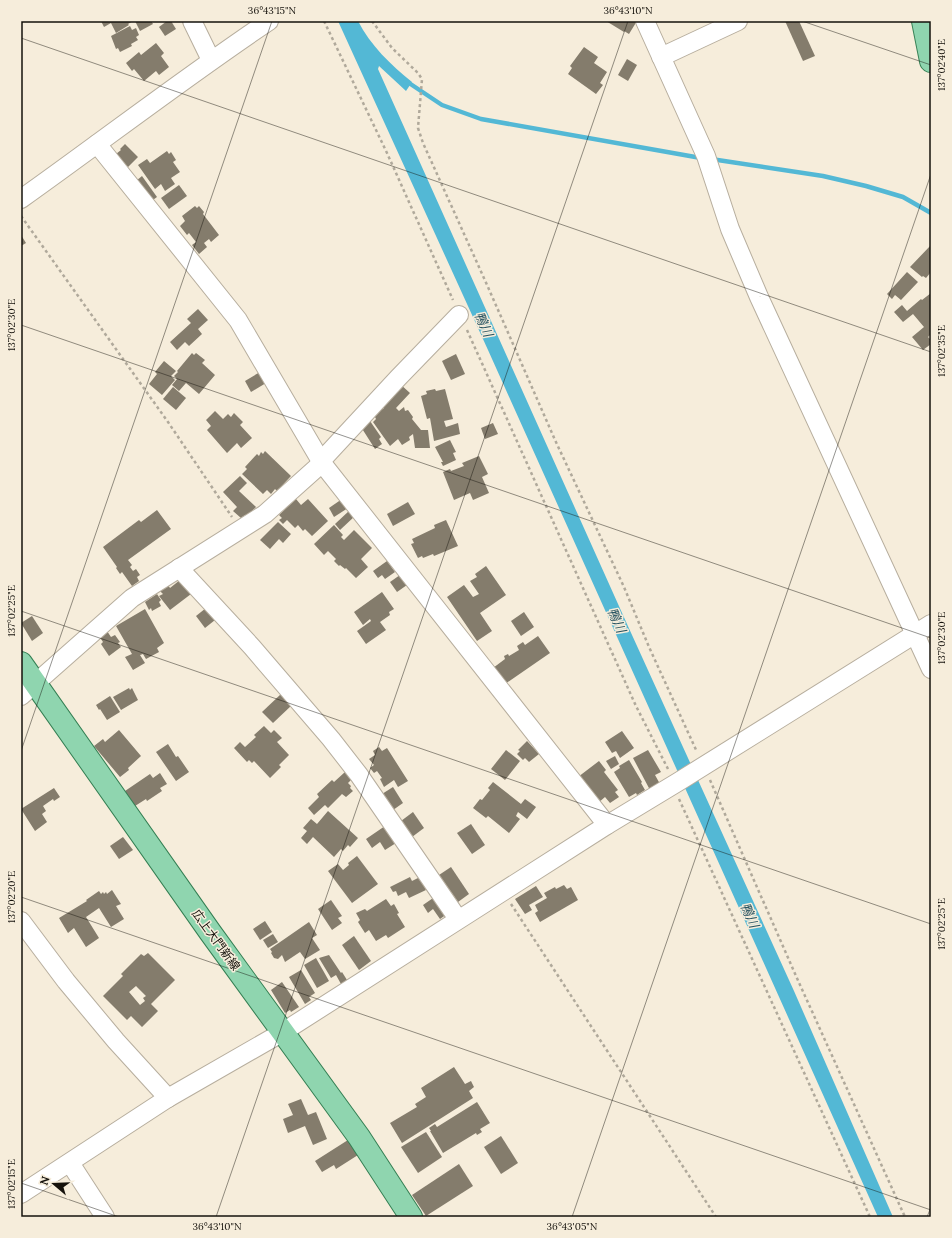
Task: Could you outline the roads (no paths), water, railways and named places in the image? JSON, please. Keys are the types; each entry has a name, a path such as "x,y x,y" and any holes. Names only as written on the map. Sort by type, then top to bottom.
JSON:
{"main road":[{"path":"923,21 931,61"},
{"name":"広上大門新線","path":"21,663 28,690 284,1032 360,1137 411,1217"}],"street":[{"path":"192,21 211,60"},
{"path":"21,198 211,60 269,21"},
{"path":"644,21 706,156 730,229 759,297 931,669"},
{"path":"661,57 738,21"},
{"path":"97,144 238,320 322,462 607,825"},
{"path":"28,690 132,598 266,514 322,462 398,378 459,315"},
{"path":"179,568 262,658 331,739 359,775 458,919"},
{"path":"21,1194 168,1098 284,1032 458,919 607,825 702,768 931,624"},
{"path":"21,921 66,981 116,1042 168,1098"},
{"path":"70,1163 105,1217"}],"water":[{"name":"鴨川","path":"338,21 358,21 363,30 382,54 396,69 412,82 406,91 379,66 378,69 627,624 794,991 893,1217 878,1217 488,350"}],"waterway":[{"path":"406,81 442,105 481,119 701,158"},
{"path":"711,159 823,176 866,186 903,197 931,213"}]}
